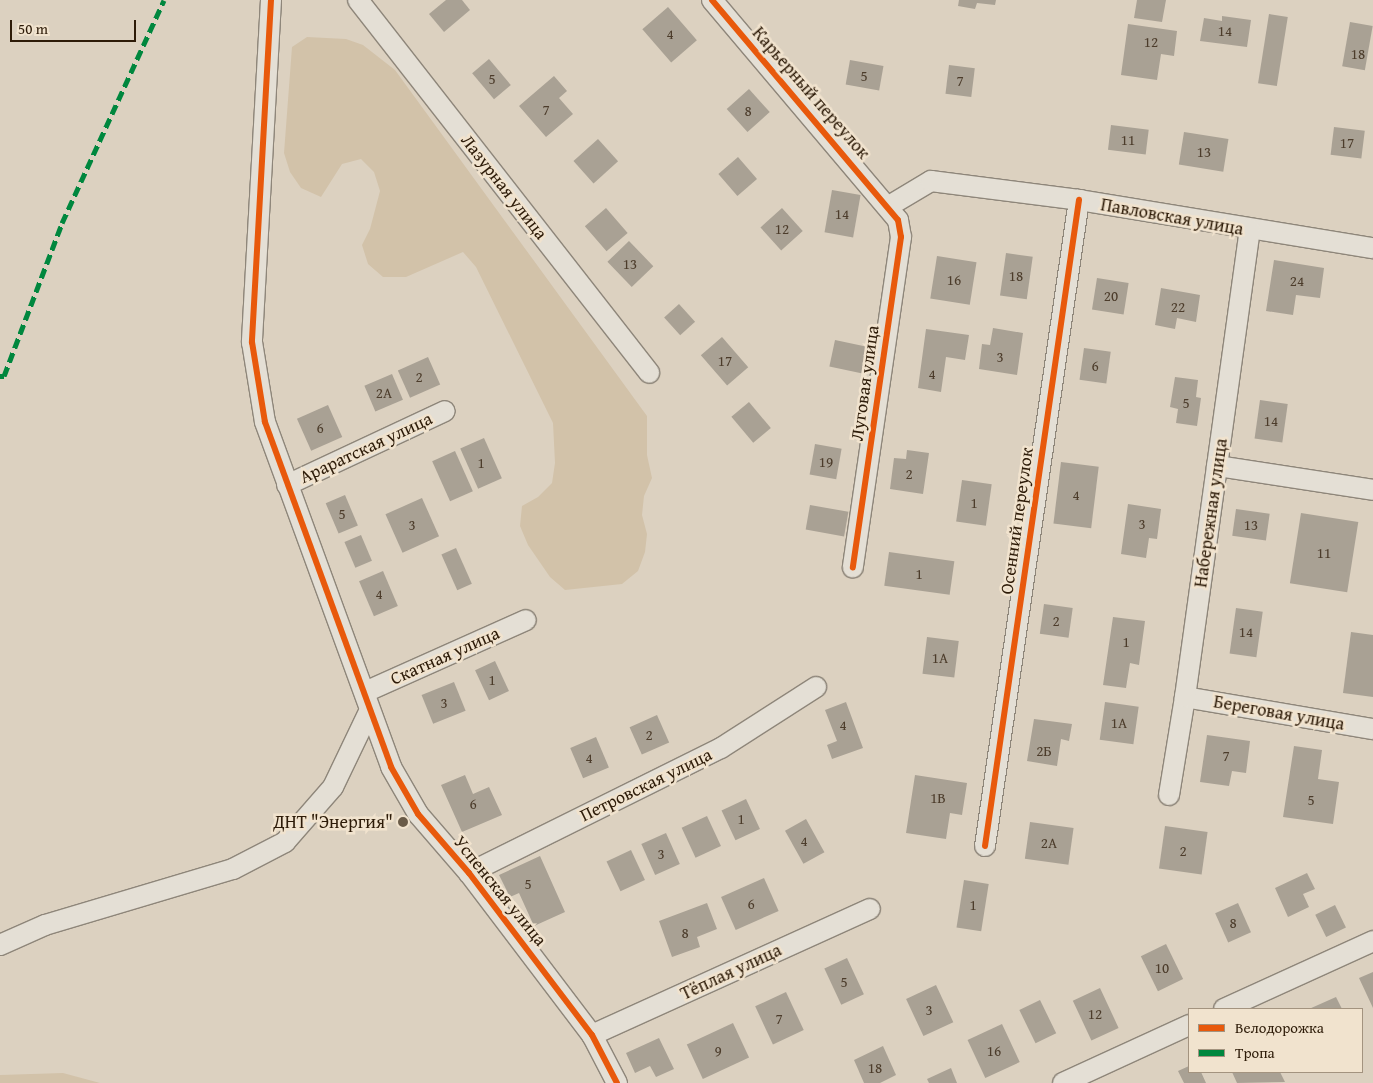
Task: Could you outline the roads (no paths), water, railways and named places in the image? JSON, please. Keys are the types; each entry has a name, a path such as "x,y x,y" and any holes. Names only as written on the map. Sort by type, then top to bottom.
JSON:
{"street":[{"name":"Успенская улица","path":"271,0 252,342 265,422 365,692 369,712 391,767 418,814 469,873 592,1035 617,1083"},
{"name":"Лазурная улица","path":"358,0 650,373"},
{"name":"Карьерный переулок","path":"712,0 889,206"},
{"name":"Павловская улица","path":"889,206 931,180 1079,200 1250,230 1373,248"},
{"name":"Осенний переулок","path":"985,846 1079,200"},
{"name":"Луговая улица","path":"853,568 902,237 898,220 889,206"},
{"name":"Набережная улица","path":"1169,795 1186,697 1250,230"},
{"name":"Араратская улица","path":"287,485 445,411"},
{"path":"1217,466 1373,490"},
{"name":"Скатная улица","path":"365,692 526,620"},
{"name":"Петровская улица","path":"469,873 721,748 816,687"},
{"name":"Береговая улица","path":"1186,697 1373,729"},
{"path":"0,945 45,925 233,869 285,842 333,787 369,712"},
{"name":"Тёплая улица","path":"592,1035 870,908"},
{"path":"1226,1008 1373,941"},
{"path":"1063,1083 1188,1025"}],"place":[{"name":"ДНТ \"Энергия\"","path":"403,822"}]}
